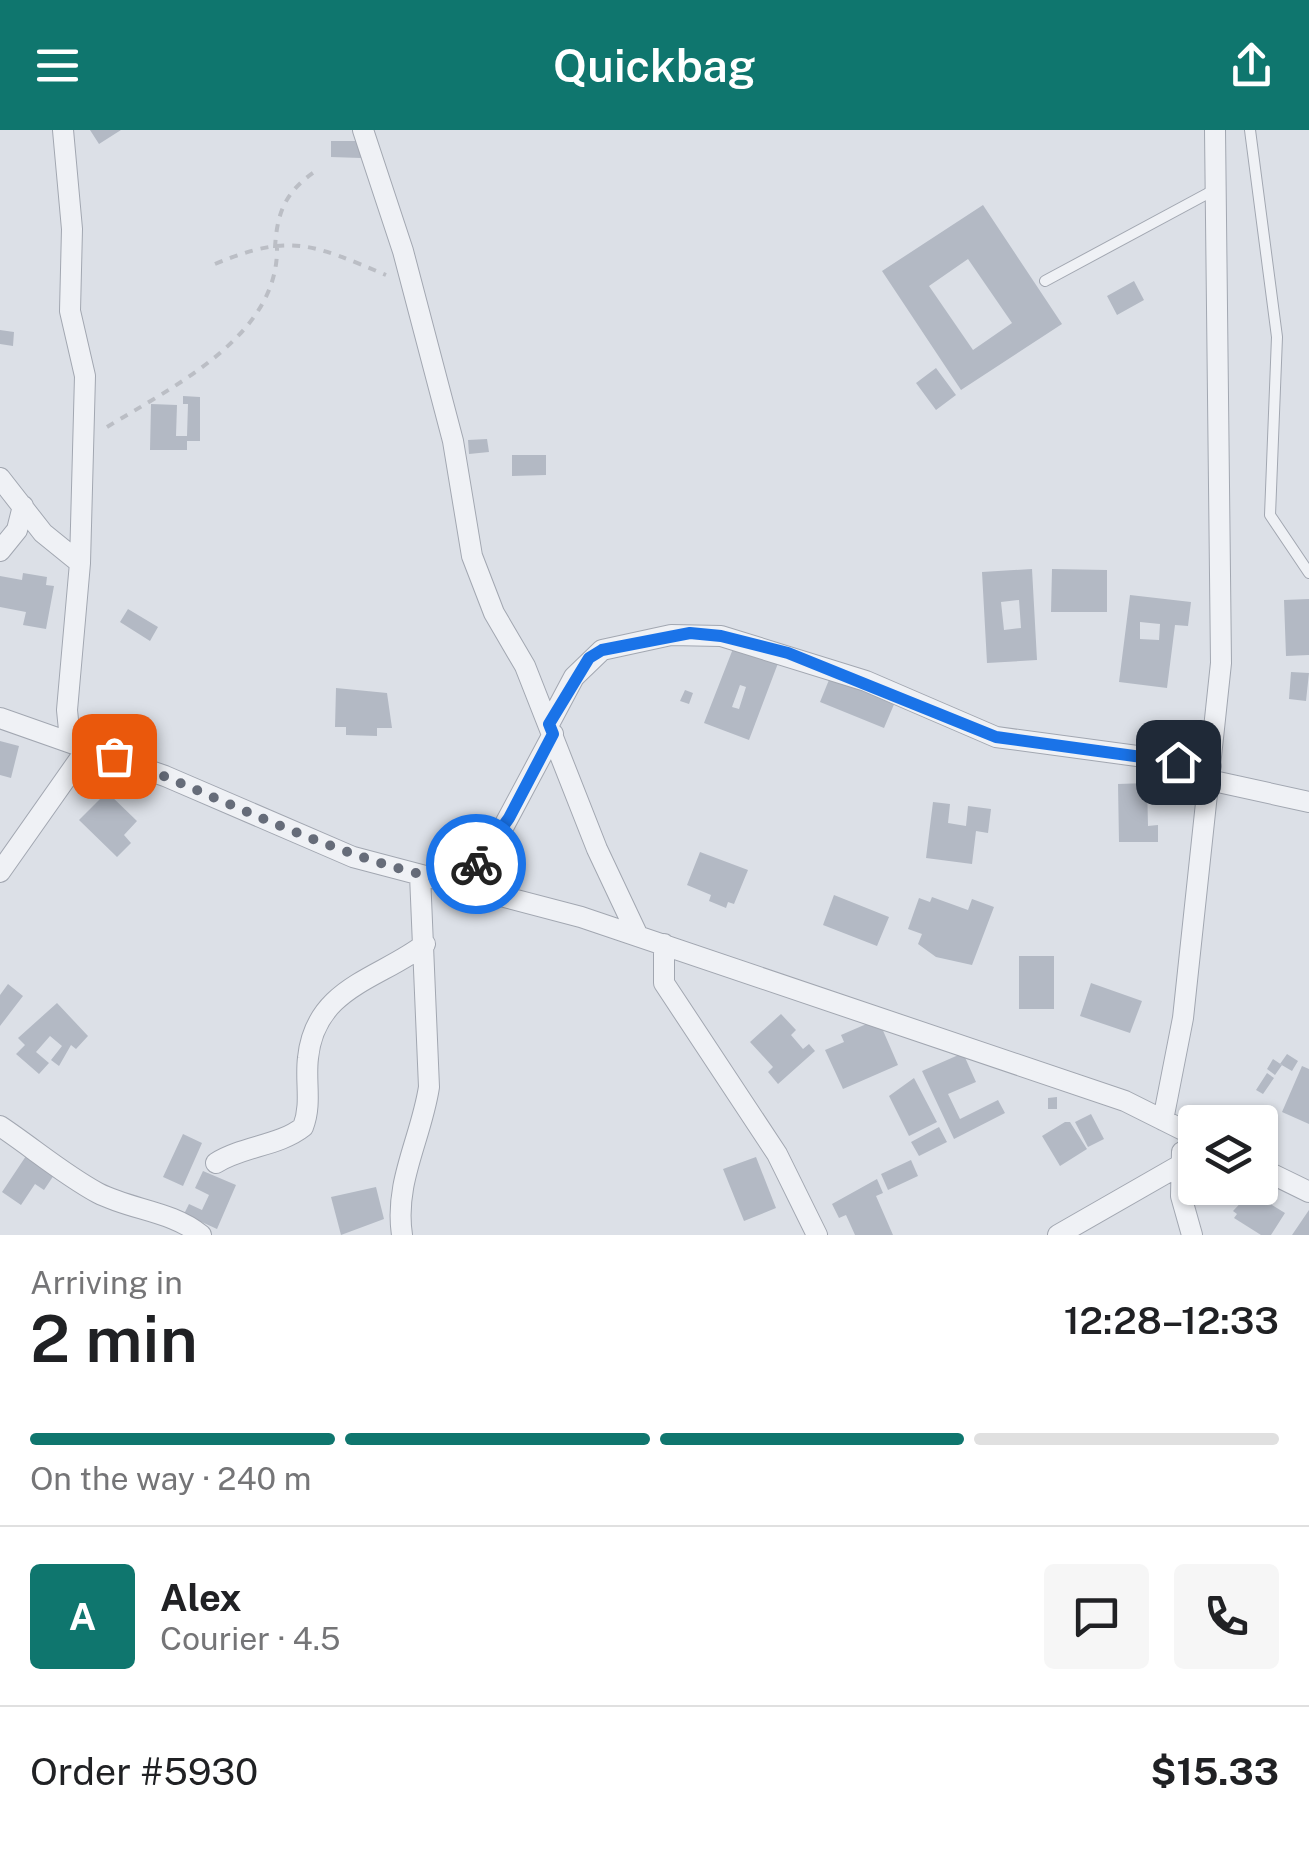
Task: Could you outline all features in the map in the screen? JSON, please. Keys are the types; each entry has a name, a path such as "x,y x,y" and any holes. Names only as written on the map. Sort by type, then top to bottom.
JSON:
{"street":[{"path":"0,872 79,744 71,638 80,563 85,376 70,311 72,229 62,130"},
{"path":"363,130 413,286 453,441 472,556 494,613 525,666 597,848 638,936"},
{"path":"1163,1120 1183,1018 1222,664 1224,569 1215,130"},
{"path":"0,478 43,533 80,563"},
{"path":"0,551 17,530 23,506"},
{"path":"460,883 498,837 589,658 602,650 690,633 721,636 788,653 996,737 1210,773 1309,802"},
{"path":"0,718 79,744 353,857 460,883 664,944 1125,1101 1178,1128"},
{"path":"402,1235 398,1192 424,1121 429,1087 420,875"},
{"path":"216,1163 242,1149 292,1136 303,1127 309,1098 308,1058 324,1016 357,980 390,968 425,944"},
{"path":"664,944 664,983 777,1154 810,1232"},
{"path":"0,1126 58,1170 103,1196 177,1221 201,1235"},
{"path":"1058,1235 1178,1166"},
{"path":"1278,1177 1309,1192"},
{"path":"1184,1205 1192,1235"}],"lane":[{"path":"1250,130 1277,337 1270,515 1309,573"},
{"path":"1045,281 1216,188"}],"path":[{"path":"81,446 218,353 241,332 270,293 281,205 299,182 317,170"},
{"path":"214,264 308,244 413,286"}],"building":[{"path":"90,130 121,130 99,144"},
{"path":"331,141 361,141 361,158 331,157"},
{"path":"983,205 1062,324 961,390 882,271","holes":["968,259 1012,323 973,350 929,286"]},
{"path":"1134,281 1144,300 1117,315 1107,296"},
{"path":"0,330 14,332 13,346 0,344"},
{"path":"936,368 956,395 936,410 916,383"},
{"path":"183,396 200,397 200,441 187,441 187,450 150,450 151,404 177,405 176,436 187,436 188,404 183,404"},
{"path":"487,439 489,452 469,454 468,440"},
{"path":"512,455 546,455 546,475 512,476"},
{"path":"1032,569 1037,660 987,663 982,572","holes":["1019,600 1021,628 1004,630 1001,602"]},
{"path":"1052,569 1107,570 1107,612 1051,612"},
{"path":"23,573 47,577 46,585 54,586 46,629 23,625 26,612 0,607 0,576 22,580"},
{"path":"1130,595 1191,602 1188,626 1175,625 1167,688 1119,682","holes":["1140,622 1160,624 1159,640 1140,639"]},
{"path":"1309,599 1309,655 1286,656 1284,600"},
{"path":"128,609 158,627 150,641 120,622"},
{"path":"736,641 780,658 749,740 704,723","holes":["740,685 746,687 739,709 732,707"]},
{"path":"833,670 898,695 884,728 820,702"},
{"path":"1291,672 1309,673 1306,701 1289,699"},
{"path":"336,688 387,693 392,728 377,728 377,736 346,735 346,727 335,727"},
{"path":"685,690 693,693 689,704 680,701"},
{"path":"0,741 19,746 11,778 0,775"},
{"path":"1147,783 1148,826 1158,825 1158,842 1119,842 1118,784"},
{"path":"107,792 137,821 124,835 131,843 117,857 79,820"},
{"path":"933,802 950,804 948,823 966,826 968,806 991,809 988,833 976,831 972,864 926,858"},
{"path":"700,852 748,870 734,904 728,902 726,908 709,901 711,895 687,885"},
{"path":"834,895 889,917 877,946 823,925"},
{"path":"932,897 968,910 972,899 994,907 972,965 936,957 918,944 922,934 908,929 919,898 930,902"},
{"path":"1019,956 1054,956 1054,1009 1019,1009"},
{"path":"1091,983 1142,1001 1130,1033 1080,1016"},
{"path":"8,984 23,996 0,1026 0,995"},
{"path":"57,1003 88,1036 76,1049 71,1045 59,1066 51,1060 62,1046 50,1036 36,1052 49,1063 39,1074 16,1054 25,1045 18,1038"},
{"path":"781,1014 796,1030 791,1035 803,1049 809,1044 815,1051 778,1084 768,1072 773,1067 750,1042"},
{"path":"878,1019 898,1065 843,1089 825,1050 844,1042 841,1035"},
{"path":"963,1053 976,1082 948,1094 960,1119 998,1100 1005,1113 954,1139 922,1071"},
{"path":"1287,1054 1298,1061 1292,1071 1280,1064"},
{"path":"1273,1059 1282,1065 1275,1075 1267,1069"},
{"path":"1302,1066 1309,1069 1309,1124 1282,1112"},
{"path":"1267,1073 1274,1078 1263,1094 1256,1090"},
{"path":"914,1078 937,1122 909,1136 889,1096"},
{"path":"1057,1097 1057,1109 1048,1109 1048,1098"},
{"path":"1091,1114 1104,1139 1088,1147 1075,1122"},
{"path":"1070,1122 1087,1149 1060,1166 1042,1136"},
{"path":"939,1127 947,1142 919,1156 911,1142"},
{"path":"183,1134 202,1143 183,1186 163,1177"},
{"path":"26,1156 54,1175 44,1190 35,1184 21,1205 2,1192"},
{"path":"756,1157 776,1208 744,1221 723,1169"},
{"path":"911,1160 918,1176 888,1190 881,1174"},
{"path":"203,1171 236,1185 217,1229 184,1214 189,1204 202,1210 209,1195 195,1188"},
{"path":"877,1179 883,1193 876,1196 893,1235 855,1235 846,1215 839,1218 832,1204"},
{"path":"376,1187 384,1219 341,1235 331,1197"},
{"path":"1239,1205 1272,1205 1285,1213 1271,1235 1261,1235 1234,1218 1237,1214 1233,1211"},
{"path":"1309,1210 1309,1235 1292,1235"}],"way so far":[{"path":"114,756 318,843 400,872 460,883 476,864"}],"route":[{"path":"476,864 509,818 553,734 549,724 574,676 589,658 602,650 671,635 721,636 788,653 866,681 996,737 1111,756 1178,762"}]}
